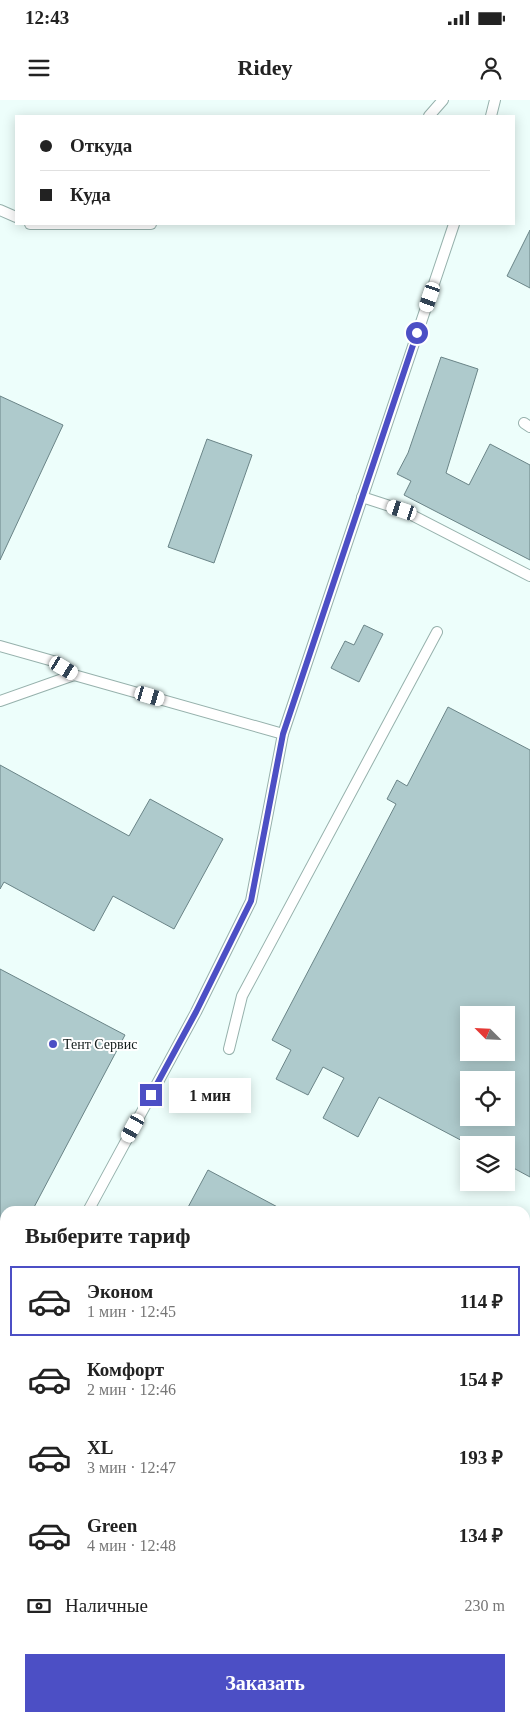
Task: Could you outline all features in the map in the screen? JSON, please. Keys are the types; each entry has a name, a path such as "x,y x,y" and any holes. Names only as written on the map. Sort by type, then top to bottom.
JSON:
{"lane":[{"path":"430,115 443,100"},
{"path":"491,115 495,100"},
{"path":"0,210 15,217"},
{"path":"91,1206 196,1012 251,901 283,734 454,225"},
{"path":"362,497 402,510 530,576"},
{"path":"230,1050 242,996 437,632"},
{"path":"0,646 53,662 74,675 283,734"},
{"path":"0,701 74,675"}],"building":[{"path":"530,230 530,288 507,276"},
{"path":"441,357 478,369 446,473 469,485 490,444 530,465 530,560 404,495 411,481 397,474 408,453"},
{"path":"0,396 63,425 0,560"},
{"path":"207,439 252,455 214,563 168,547"},
{"path":"364,625 383,634 359,682 331,668 345,641 354,645"},
{"path":"448,707 530,750 530,1177 515,1169 515,1136 460,1136 460,1140 379,1097 358,1137 323,1118 344,1078 323,1067 308,1095 276,1079 291,1050 272,1040 396,804 387,799 397,780 407,786"},
{"path":"0,765 129,836 150,799 223,839 174,929 113,896 94,931 4,882 0,889"},
{"path":"0,969 125,1035 35,1206 0,1206"},
{"path":"208,1170 276,1206 189,1206"}],"place":[{"name":"Тент Сервис","path":"53,1044"}],"route":[{"path":"151,1095 196,1012 251,901 283,734 417,333"}]}
